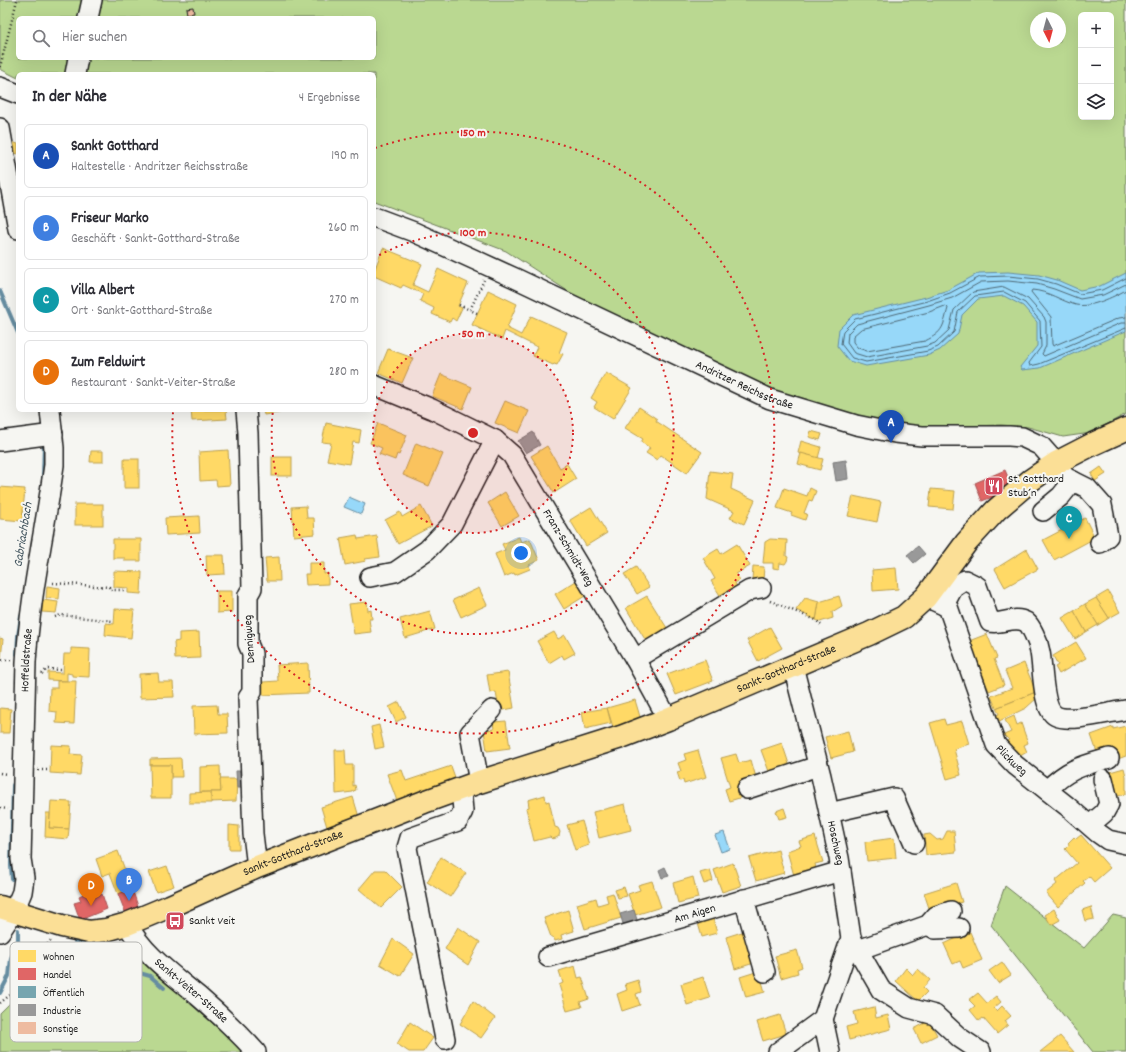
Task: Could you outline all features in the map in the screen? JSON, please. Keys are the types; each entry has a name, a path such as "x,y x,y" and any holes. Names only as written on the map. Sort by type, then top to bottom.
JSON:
{"main road":[{"path":"1056,463 1126,429"},
{"name":"Sankt-Gotthard-Straße","path":"127,924 256,867 470,785 621,737 668,719 889,625 935,601 966,543 979,527 996,510 1031,480 1056,463"},
{"path":"7,909 62,926 89,932 106,930 127,924"}],"street":[{"path":"88,16 92,0"},
{"path":"75,72 78,60"},
{"path":"0,128 16,218"},
{"name":"Andritzer Reichsstraße","path":"376,218 414,232 490,266 770,399 856,425 895,433 922,436 1022,437 1040,446 1056,463 1065,477 1087,488 1102,505 1108,536 1100,543"},
{"name":"Franz-Schmidt-Weg","path":"376,385 432,408 495,440 512,455 635,659 668,719"},
{"name":"Hoffeldstraße","path":"7,909 22,892 24,878 22,859 22,812 28,629 54,465 45,435 50,412"},
{"name":"Dennigweg","path":"246,412 252,588 248,595 248,644 252,653 252,692 248,698 253,834 256,867"},
{"path":"0,440 45,435"},
{"path":"370,577 395,572 427,550 452,524 495,440"},
{"path":"1043,511 1061,496 1073,481"},
{"name":"Sankt-Gotthard-Straße","path":"935,601 966,580 977,586 990,622 997,624 1006,620 1018,619 1026,622 1031,627 1038,642 1047,703 1051,712 1057,716 1075,718 1126,710"},
{"path":"635,659 750,590 760,588"},
{"name":"Plickweg","path":"935,601 948,606 996,745 1015,765 1098,833 1108,840 1126,844"},
{"name":"Hoschweg","path":"793,666 829,813 855,944 823,1020"},
{"path":"445,1039 407,848 410,838 458,821 463,811 470,785 470,733 492,710"},
{"path":"1047,790 1059,778 1070,771 1086,764 1109,758"},
{"path":"746,789 818,766"},
{"path":"1090,825 1104,813 1109,804 1103,779"},
{"path":"829,813 894,798 914,843"},
{"name":"Am Aigen","path":"548,957 841,871"},
{"path":"744,900 765,972"},
{"path":"0,932 7,909"},
{"path":"952,911 936,916 928,925 855,944 881,990 909,1008 935,1015 960,1038 981,1052"},
{"name":"Sankt-Veiter-Straße","path":"127,924 139,942"},
{"path":"928,925 935,929 959,928"},
{"name":"Sankt-Veiter-Straße","path":"142,947 159,965 217,1013 256,1052"},
{"path":"778,1052 823,1020 830,1052"}],"path":[{"path":"0,67 17,0"},
{"path":"470,310 490,266"},
{"path":"459,305 477,313"},
{"path":"53,583 109,587 110,590 125,590"},
{"path":"760,588 767,600 816,620 821,625"},
{"path":"55,617 61,615 112,622"},
{"path":"2,660 14,660"},
{"path":"40,676 48,669 60,670"},
{"path":"0,773 9,774"},
{"path":"0,808 9,810"},
{"path":"49,942 62,926"},
{"path":"0,1003 10,995"}],"green space":[{"path":"0,0 84,0 80,16 16,16 16,60 70,60 67,72 16,72 16,77 0,69"},
{"path":"101,0 1126,0 1126,414 1091,433 1063,437 1028,427 1001,425 918,428 891,425 769,390 597,310 506,251 376,202 376,72 82,72 86,60 376,60 376,16 97,16"},
{"path":"1005,886 1084,948 1113,915 1126,918 1126,1052 1093,1052 991,925"},
{"path":"142,962 245,1052 0,1052 0,1013 10,1003 10,1042 142,1042"}],"water":[{"path":"1008,272 1039,275 1057,280 1080,290 1100,286 1126,273 1126,331 1040,368 1022,370 1020,367 1037,346 1037,322 1023,306 1004,296 978,299 962,315 958,334 940,350 929,355 866,366 849,361 837,346 839,329 853,315 948,290 979,273"},
{"path":"349,497 365,504 361,514 344,507"},
{"path":"724,832 730,849 721,852 715,835"}],"building: Wohnen":[{"path":"12,142 16,143 16,154 14,153"},
{"path":"383,248 422,264 413,285 428,292 438,269 468,283 458,306 462,308 456,321 452,318 450,322 432,314 434,308 420,301 423,294 403,285 401,288 376,277 376,266"},
{"path":"488,290 517,304 507,328 521,335 531,316 567,332 559,353 563,354 557,365 553,365 533,356 537,347 505,331 502,339 472,325"},
{"path":"388,349 413,358 402,383 378,373"},
{"path":"606,373 632,388 613,419 594,407 597,402 591,398"},
{"path":"441,374 472,387 463,409 432,396"},
{"path":"505,401 529,411 519,433 495,423"},
{"path":"639,407 657,419 656,421 702,452 687,473 661,455 657,460 646,453 650,448 641,442 643,439 625,428"},
{"path":"191,412 226,412 227,419 192,421"},
{"path":"263,412 284,412 264,415"},
{"path":"326,423 361,430 359,443 353,442 349,464 327,460 331,443 322,442"},
{"path":"378,423 407,435 399,455 397,454 395,460 379,454 382,448 370,443"},
{"path":"811,431 822,434 820,440 809,437"},
{"path":"801,441 821,447 818,458 798,453"},
{"path":"416,443 443,454 429,486 403,475"},
{"path":"547,446 560,468 567,464 576,479 554,493 531,456"},
{"path":"228,450 230,485 217,486 216,480 200,481 199,452"},
{"path":"91,451 103,451 103,462 90,462"},
{"path":"801,453 823,459 820,470 798,464"},
{"path":"272,457 292,457 292,476 272,476"},
{"path":"124,459 139,459 139,488 124,488"},
{"path":"1101,467 1106,474 1095,481 1091,474"},
{"path":"710,471 733,474 731,489 755,500 744,524 730,518 734,511 707,499"},
{"path":"0,487 25,489 22,521 0,519"},
{"path":"784,488 807,496 810,488 816,491 812,501 809,500 804,513 807,514 805,520 791,515 792,513 777,508"},
{"path":"931,489 955,491 953,509 929,507"},
{"path":"505,492 519,516 502,526 488,503"},
{"path":"853,496 881,502 877,522 848,516"},
{"path":"75,504 103,504 103,525 75,525"},
{"path":"306,506 307,518 314,518 315,534 294,536 292,507"},
{"path":"421,506 432,526 398,544 385,520 400,512 402,517"},
{"path":"591,507 607,533 586,546 570,520"},
{"path":"199,516 200,533 166,535 165,518"},
{"path":"1085,518 1095,538 1054,560 1043,540"},
{"path":"357,535 358,539 377,536 380,557 365,559 366,561 345,565 340,538"},
{"path":"519,537 521,542 530,539 539,560 529,565 530,569 515,575 514,573 504,577 495,554 505,550 502,544"},
{"path":"113,539 141,539 141,561 125,561 125,558 113,558"},
{"path":"770,539 787,540 787,561 785,564 780,563 779,569 773,568 773,563 763,563 765,542"},
{"path":"737,544 750,566 736,574 740,580 735,583 739,590 723,600 711,581 715,579 703,558 718,549 721,554"},
{"path":"1027,549 1038,569 1005,587 995,569"},
{"path":"206,555 224,555 225,574 207,575"},
{"path":"279,557 280,581 267,581 265,558"},
{"path":"309,563 324,563 324,574 328,573 328,584 306,585 305,574 309,574"},
{"path":"753,566 764,567 763,581 752,580"},
{"path":"636,567 649,587 637,594 624,574"},
{"path":"896,568 898,589 873,591 872,570"},
{"path":"114,571 142,572 141,594 128,593 128,588 114,587"},
{"path":"576,581 585,596 564,609 555,594"},
{"path":"47,586 60,588 59,599 46,598"},
{"path":"479,588 487,605 461,617 453,600"},
{"path":"217,591 232,591 232,612 217,613"},
{"path":"1108,591 1120,612 1109,618 1096,598"},
{"path":"647,596 667,628 646,641 626,608"},
{"path":"839,596 842,606 832,612 833,618 820,622 816,620 819,602"},
{"path":"805,598 819,602 816,620 796,610"},
{"path":"1096,598 1109,618 1098,625 1085,604"},
{"path":"43,600 58,602 56,613 42,612"},
{"path":"367,602 368,611 371,610 372,619 369,619 371,632 354,634 349,604"},
{"path":"1085,604 1098,625 1086,632 1074,611"},
{"path":"115,609 134,610 131,638 105,635 106,623 114,624"},
{"path":"430,611 435,629 405,638 400,619"},
{"path":"1074,611 1086,632 1075,639 1062,618"},
{"path":"770,627 782,648 758,661 747,640"},
{"path":"199,632 200,658 175,659 174,642 179,641 179,633"},
{"path":"554,632 558,639 565,635 575,653 564,659 562,655 549,663 537,641"},
{"path":"987,634 997,658 994,659 1004,685 989,691 969,641"},
{"path":"0,638 3,639 1,659 0,659"},
{"path":"1076,642 1086,658 1059,674 1055,667 1058,665 1053,656"},
{"path":"71,648 90,649 89,677 72,676 72,674 67,673 67,681 48,680 48,672 63,673 64,654 71,654"},
{"path":"705,660 713,681 676,695 667,674"},
{"path":"308,663 309,693 263,695 263,682 278,681 277,665"},
{"path":"1024,663 1036,692 996,708 991,696 1012,688 1005,671"},
{"path":"508,672 514,708 499,711 496,692 490,693 487,675"},
{"path":"158,673 159,682 173,682 174,697 140,698 139,674"},
{"path":"57,681 76,681 74,724 56,723 57,712 49,711 50,688 57,688"},
{"path":"1036,692 1038,697 1026,708 993,724 990,718 999,714 996,708"},
{"path":"635,700 641,720 613,727 607,708"},
{"path":"399,702 406,717 396,722 389,707"},
{"path":"217,705 218,714 227,714 228,733 194,734 193,706"},
{"path":"0,708 11,709 9,733 0,733"},
{"path":"607,708 611,723 585,729 582,712"},
{"path":"1014,716 1017,725 1021,723 1028,743 1024,745 1027,752 1015,759 1003,742 1009,740 1004,735 1011,732 1005,720"},
{"path":"944,719 946,725 962,721 969,744 954,749 961,775 947,779 930,723"},
{"path":"506,721 510,748 487,751 484,730 494,729 493,722"},
{"path":"379,725 384,747 375,749 371,727"},
{"path":"1126,726 1126,756 1115,760 1098,755 1091,735 1113,727 1113,729"},
{"path":"848,731 853,752 831,758 825,737"},
{"path":"782,743 790,767 770,774 761,750"},
{"path":"51,745 71,746 70,754 82,755 80,775 50,773"},
{"path":"335,750 345,750 346,765 353,765 353,786 355,785 356,790 353,792 336,794"},
{"path":"698,750 706,777 684,784 683,780 680,781 677,772 681,771 678,763 686,760 684,754"},
{"path":"736,754 739,763 751,760 757,781 743,797 729,801 725,789 730,787 721,758"},
{"path":"181,758 182,777 171,777 171,765 150,765 150,759"},
{"path":"150,765 171,765 171,798 151,798"},
{"path":"220,766 221,792 200,792 200,767"},
{"path":"451,766 456,780 397,801 387,774 402,770 406,781"},
{"path":"1124,768 1126,776 1126,794 1110,798 1103,774"},
{"path":"220,779 237,779 236,801 211,802 211,792 221,792"},
{"path":"211,792 211,803 189,803 189,793"},
{"path":"545,795 546,802 549,801 555,827 558,828 560,832 559,836 556,838 552,839 550,837 534,841 526,808 529,807 528,800"},
{"path":"353,797 359,817 327,827 321,807"},
{"path":"51,801 71,802 69,829 49,828"},
{"path":"625,804 631,830 599,838 593,812"},
{"path":"784,808 787,817 779,819 776,811"},
{"path":"46,813 50,813 49,828 69,829 68,839 45,837"},
{"path":"582,821 589,845 575,850 567,825"},
{"path":"229,825 239,826 239,849 229,849"},
{"path":"947,831 954,831 956,852 926,855 924,835 930,834 937,840 943,839"},
{"path":"1081,835 1110,868 1094,882 1089,876 1083,881 1085,883 1058,907 1046,893 1057,884 1055,881 1077,863 1065,849 1074,837 1076,839"},
{"path":"815,836 823,862 815,864 817,872 795,879 787,851 801,846 799,841"},
{"path":"894,838 896,858 867,861 865,842"},
{"path":"778,850 784,873 756,881 749,858"},
{"path":"118,851 132,889 118,894 110,873 102,876 96,859"},
{"path":"441,857 466,873 450,897 427,882"},
{"path":"733,863 741,886 722,892 714,870"},
{"path":"167,866 174,886 156,892 149,872"},
{"path":"375,870 385,870 402,887 381,908 359,889"},
{"path":"710,870 713,881 704,884 700,873"},
{"path":"693,877 698,898 678,903 673,883"},
{"path":"652,881 661,907 635,915 628,894 640,890 638,885"},
{"path":"956,883 962,902 930,911 924,893"},
{"path":"624,887 627,896 618,898 615,890"},
{"path":"613,893 621,918 585,929 577,904 596,898 598,905 608,902 606,895"},
{"path":"1091,907 1094,919 1085,921 1082,910"},
{"path":"1054,909 1060,920 1051,925 1045,915"},
{"path":"568,910 574,931 561,935 562,939 555,941 553,937 551,937 544,918"},
{"path":"712,915 717,933 702,937 697,920"},
{"path":"458,927 480,942 468,965 445,949"},
{"path":"745,931 754,963 735,969 726,937"},
{"path":"970,932 982,960 963,968 960,961 953,964 944,944"},
{"path":"393,939 414,954 400,976 380,964"},
{"path":"797,950 802,967 797,969 798,973 781,978 775,956"},
{"path":"1002,962 1011,975 998,983 989,971"},
{"path":"575,966 578,978 582,977 589,999 580,1002 582,1007 567,1011 559,985 563,983 559,971"},
{"path":"906,968 913,975 918,969 930,980 923,988 927,992 918,1001 896,981"},
{"path":"759,971 765,992 746,997 740,977"},
{"path":"703,977 710,998 687,1005 681,984"},
{"path":"638,980 641,992 636,994 640,1005 622,1011 617,994 627,990 625,984"},
{"path":"978,993 987,1003 996,996 1001,1002 994,1008 997,1011 1002,1006 1011,1016 1005,1021 1008,1025 997,1034 983,1018 979,1021 970,1010 975,1006 969,1000"},
{"path":"473,1001 495,1018 481,1038 460,1024"},
{"path":"874,1007 876,1018 888,1015 891,1029 849,1040 846,1027 857,1024 854,1012"},
{"path":"780,1015 786,1034 763,1041 757,1022"},
{"path":"929,1021 937,1035 921,1043 914,1029"},
{"path":"410,1022 433,1038 423,1052 409,1052 397,1044"},
{"path":"1060,1036 1074,1052 1040,1052"}],"building: Handel":[{"name":"St. Gotthard Stub´n","path":"1005,470 1013,489 982,501 975,483"},
{"path":"132,889 139,909 126,914 118,894"},
{"path":"86,893 88,899 102,894 107,909 80,920 74,903 81,901 79,896"}],"building: Industrie":[{"path":"533,432 540,445 526,453 518,441"},
{"path":"846,460 848,479 836,481 833,462"},
{"path":"918,546 925,554 914,563 907,555"},
{"path":"236,771 244,771 244,788 237,788"},
{"path":"665,867 669,876 662,878 659,870"},
{"path":"634,910 638,923 624,927 620,914"}],"building: Sonstige":[{"path":"193,7 194,13 187,14 186,8"}],"waterway":[{"name":"Gabriachbach","path":"0,291 16,328"},
{"name":"Gabriachbach","path":"43,477 44,441"},
{"name":"Gabriachbach","path":"17,654 21,616"},
{"name":"Gabriachbach","path":"12,879 13,785"},
{"name":"Gabriachbach","path":"18,930 18,942"},
{"name":"Gabriachbach","path":"0,993 9,976 10,967"},
{"path":"142,974 150,976 164,988"}],"place":[{"name":"Sankt Gotthard","path":"891,443"},
{"name":"St. Gotthard Stub´n","path":"994,486"},
{"name":"Villa Albert","path":"1069,539"},
{"name":"Friseur Marko","path":"129,901"},
{"name":"Zum Feldwirt","path":"91,906"},
{"name":"Sankt Veit","path":"175,921"}]}
